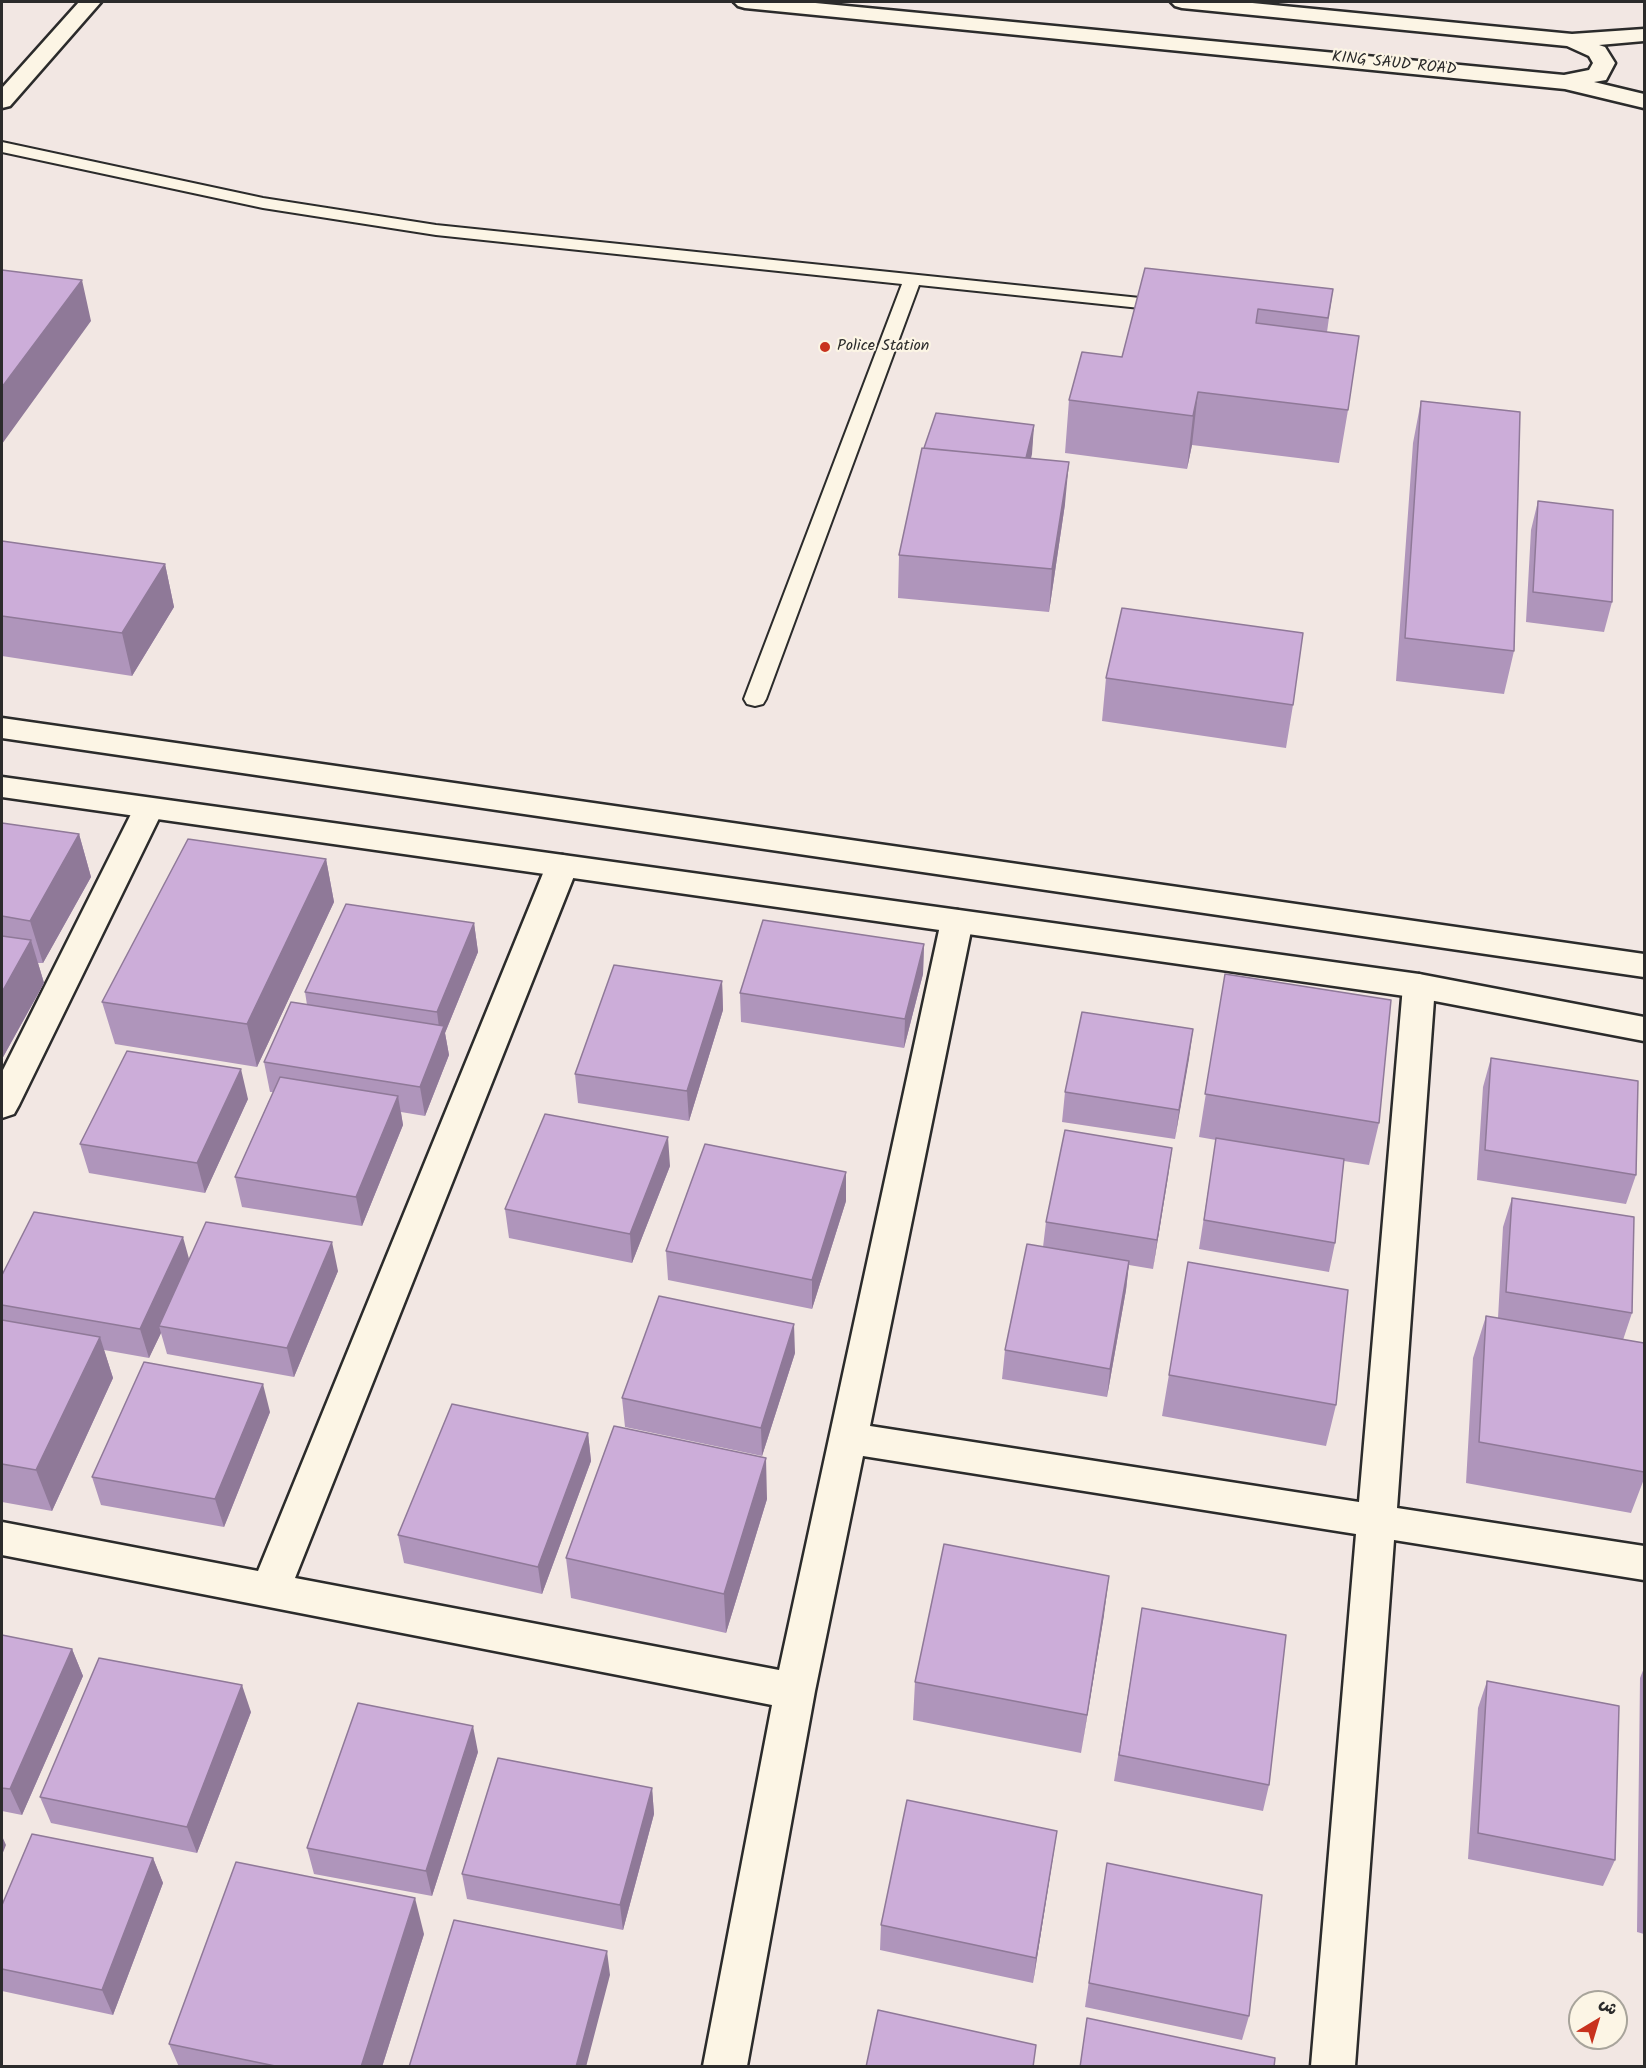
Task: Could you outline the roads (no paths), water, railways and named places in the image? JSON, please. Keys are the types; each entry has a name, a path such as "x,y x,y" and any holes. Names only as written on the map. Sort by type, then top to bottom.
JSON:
{"street":[{"path":"2,101 90,2"},
{"name":"KING SAUD ROAD","path":"745,2 1564,82 1598,75 1604,63 1598,52 1572,40 1182,2"},
{"path":"1572,40 1644,35"},
{"path":"1564,82 1644,101"},
{"path":"2,728 1644,966"},
{"path":"2,787 1419,986 1644,1029"},
{"path":"2,1105 149,808"},
{"path":"270,1590 562,866"},
{"path":"724,2067 795,1691 957,921"},
{"path":"1333,2067 1419,986"},
{"path":"848,1438 1644,1563"},
{"path":"2,1539 795,1691"}],"lane":[{"path":"2,147 262,203 436,230 1185,308"},
{"path":"754,699 913,279"}],"place":[{"name":"Police Station","path":"825,347"}]}
